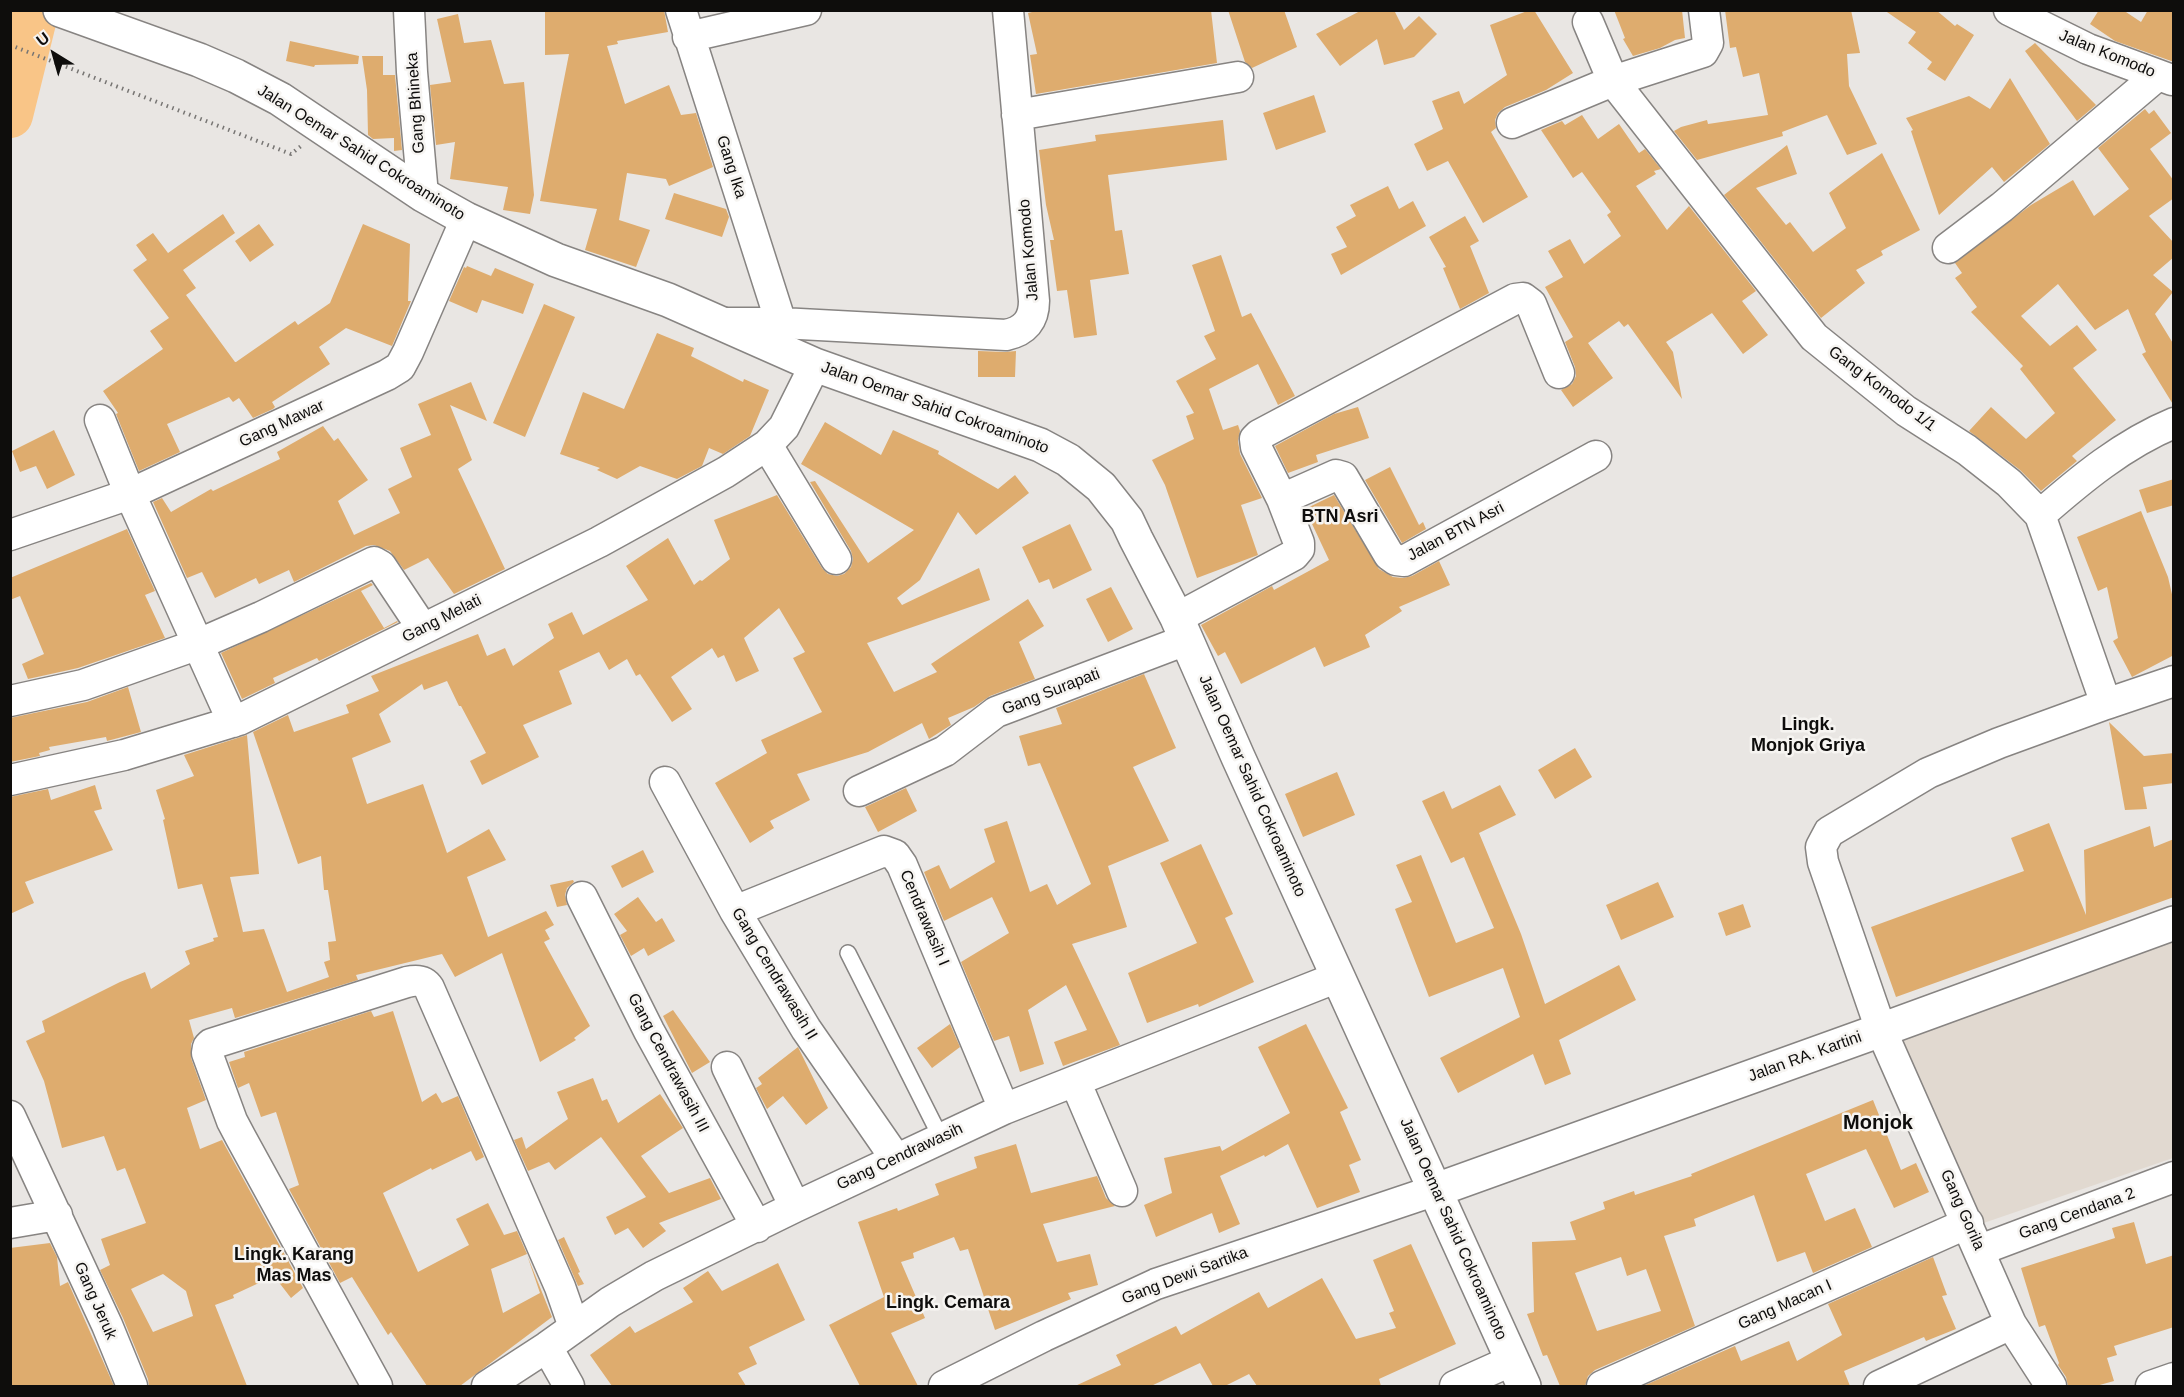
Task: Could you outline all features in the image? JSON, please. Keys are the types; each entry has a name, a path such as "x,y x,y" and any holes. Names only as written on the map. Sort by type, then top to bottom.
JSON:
{"street":[{"name":"Jalan Oemar Sahid Cokroaminoto","path":"60,10 199,60 236,76 280,99 423,195 466,219 556,260 668,300 723,323 815,365 1033,441 1068,460 1101,487 1127,520 1181,629 1518,1373"},
{"name":"Gang Bhineka","path":"409,10 423,195"},
{"path":"684,24 806,10"},
{"name":"Jalan Komodo","path":"723,323 781,323 1006,335 1024,327 1032,316 1034,301 1008,10"},
{"path":"1512,123 1613,81 1703,52 1708,43 1704,10"},
{"name":"Jalan Komodo","path":"2009,10 2088,49 2166,78"},
{"name":"Gang Komodo 1/1","path":"1588,22 1613,81 1814,337 1906,411 1967,450 2009,483 2040,515 2106,704"},
{"name":"Gang Ika","path":"684,24 781,323"},
{"path":"1017,115 1238,77"},
{"path":"1948,248 2166,78"},
{"name":"Gang Mawar","path":"10,534 130,494 400,367 466,219"},
{"path":"1181,629 1294,555 1299,549 1299,543 1282,499 1256,447 1255,440 1259,435 1515,299 1523,298 1531,304 1559,374"},
{"name":"Gang Melati","path":"10,780 124,755 233,722 599,542 726,472 767,445 784,427 815,365"},
{"path":"100,420 130,494 233,722"},
{"path":"2040,515 2079,481 2103,464 2174,423"},
{"path":"767,445 836,558"},
{"name":"Jalan BTN Asri","path":"1282,499 1336,475 1342,477 1389,555 1396,560 1404,561 1596,456"},
{"path":"10,701 82,685 199,644 261,617 374,562 381,566 423,629"},
{"name":"Gang Surapati","path":"859,791 945,751 996,712 1181,629"},
{"path":"2106,704 2174,681"},
{"name":"Gang Gorila","path":"2051,1386 2011,1324 1968,1222 1881,1030 1823,862 1821,848 1829,832 1928,773 1999,743 2106,704"},
{"name":"Gang Cendrawasih II","path":"664,782 735,911 806,1029 896,1159"},
{"name":"Cendrawasih I","path":"735,911 884,850 895,855 902,865 1004,1109"},
{"name":"Gang Cendrawasih III","path":"582,897 648,1031 757,1227"},
{"name":"Jalan RA. Kartini","path":"1436,1190 2174,922"},
{"name":"Gang Cendrawasih","path":"487,1386 610,1302 654,1276 795,1207 1004,1109 1338,977"},
{"path":"377,1386 232,1121 207,1053 208,1047 212,1044 407,982 424,983 429,988 479,1100 560,1287 574,1327"},
{"path":"727,1067 795,1207"},
{"path":"1075,1081 1122,1191"},
{"name":"Gang Jeruk","path":"10,1116 107,1325 132,1386"},
{"name":"Gang Cendana 2","path":"1980,1250 2174,1177"},
{"name":"Gang Dewi Sartika","path":"944,1386 1156,1284 1436,1190"},
{"path":"10,1223 57,1215"},
{"name":"Gang Macan I","path":"1602,1386 1968,1222"},
{"path":"1879,1386 2011,1324"},
{"path":"547,1347 569,1386"},
{"path":"1455,1386 1518,1373"},
{"path":"2151,1386 2174,1378"}],"lane":[{"path":"849,953 941,1138"}],"path":[{"path":"10,45 291,154 324,128"}],"shaded area":[{"path":"2173,934 2173,1158 1972,1227 1892,1043"}],"building":[{"path":"545,10 664,10 668,32 617,41 618,44 607,46 625,104 669,85 681,115 696,113 713,167 669,186 666,179 627,173 619,220 650,230 636,267 585,250 597,209 540,201 569,54 545,55"},
{"path":"1040,10 1211,10 1217,63 1036,94 1030,55 1037,54 1028,13"},
{"path":"1228,10 1284,10 1297,47 1252,68 1245,62"},
{"path":"1362,10 1394,10 1404,30 1419,16 1437,34 1414,57 1384,65 1377,39 1340,66 1316,34"},
{"path":"1534,10 1573,73 1546,90 1505,107 1498,113 1495,120 1496,128 1491,132 1528,197 1483,223 1448,161 1427,171 1414,144 1443,129 1432,101 1459,91 1464,104 1507,75 1490,25"},
{"path":"1614,10 1682,10 1685,38 1633,56 1623,39 1625,38"},
{"path":"1725,10 1851,10 1860,53 1847,54 1849,86 1877,144 1847,155 1827,115 1782,132 1783,136 1697,160 1674,131 1707,120 1708,124 1768,115 1759,73 1743,77 1736,47 1730,48"},
{"path":"1884,10 1936,10 1955,26 1957,24 1974,35 1945,81 1927,69 1932,62 1908,43 1916,32"},
{"path":"2099,10 2123,10 2141,22 2148,10 2174,10 2174,62 2115,41 2090,24"},
{"path":"458,14 464,43 491,40 504,84 524,82 534,195 530,214 503,210 508,187 450,179 455,142 436,145 430,85 451,82 437,19"},
{"path":"290,41 359,56 358,64 315,65 314,67 286,61"},
{"path":"2035,43 2096,105 2077,121 2025,51"},
{"path":"362,56 383,56 383,75 395,75 402,150 394,151 394,138 373,139 368,135 367,90"},
{"path":"2010,78 2050,144 2004,182 1992,167 1939,215 1911,131 1913,130 1906,118 1969,96 1990,109"},
{"path":"1314,95 1326,132 1276,150 1263,113"},
{"path":"2145,109 2149,114 2154,110 2171,133 2150,149 2174,181 2174,198 2149,216 2174,243 2174,257 2153,275 2173,292 2155,314 2174,345 2174,406 2142,354 2146,352 2128,309 2095,330 2058,284 2021,316 2050,346 2077,325 2097,350 2073,368 2116,420 2072,456 2077,461 2041,491 2020,470 1969,431 1991,407 2026,439 2055,413 2020,369 2023,366 1971,312 1977,307 1955,278 1962,273 1955,263 2031,205 2073,180 2094,216 2129,189 2098,148"},
{"path":"1582,115 1598,139 1619,124 1639,153 1645,149 1661,169 1654,171 1656,174 1636,186 1667,230 1689,206 1756,291 1742,301 1768,335 1743,354 1712,313 1666,342 1673,352 1682,399 1628,324 1624,327 1619,321 1588,343 1613,378 1573,407 1561,390 1572,384 1576,376 1575,367 1565,342 1573,337 1545,287 1563,277 1548,251 1570,239 1584,264 1621,236 1607,215 1611,212 1582,172 1573,178 1541,130 1562,121 1565,125"},
{"path":"1223,120 1227,160 1108,175 1115,231 1122,230 1129,274 1090,280 1097,335 1074,338 1067,290 1057,291 1050,240 1054,240 1046,205 1039,150 1096,141 1095,135"},
{"path":"1787,145 1797,174 1756,188 1786,225 1790,222 1813,252 1846,228 1829,193 1882,153 1920,230 1881,251 1883,255 1856,270 1865,283 1821,318 1724,195"},
{"path":"1388,186 1399,209 1413,201 1426,226 1341,275 1331,254 1347,247 1336,227 1356,216 1350,205"},
{"path":"674,193 726,209 729,217 722,237 665,219"},
{"path":"223,214 235,233 183,270 196,288 186,295 235,362 295,321 298,325 330,303 363,224 410,244 408,301 411,301 392,346 346,328 319,347 330,364 272,402 275,407 273,409 253,418 239,398 233,402 229,397 167,424 180,452 139,471 116,414 118,413 103,391 163,349 150,331 169,318 133,270 147,260 136,245 153,233 168,253"},
{"path":"1465,216 1479,241 1470,246 1489,293 1460,309 1443,268 1446,267 1429,237"},
{"path":"259,224 274,245 250,262 235,241"},
{"path":"1221,255 1242,317 1251,313 1295,396 1278,405 1258,364 1209,389 1223,430 1238,425 1240,454 1262,498 1241,505 1258,555 1197,578 1165,485 1152,460 1194,439 1186,416 1194,413 1176,381 1216,359 1204,336 1215,331 1192,265"},
{"path":"467,266 491,276 495,268 534,284 523,314 482,300 477,313 449,301 464,267"},
{"path":"544,304 575,317 525,437 493,423"},
{"path":"657,333 694,348 691,356 743,382 744,379 769,390 750,436 723,454 709,448 702,466 677,479 640,466 617,479 597,470 600,468 560,454 583,392 624,409"},
{"path":"978,351 1016,351 1015,377 978,377"},
{"path":"471,382 487,421 450,405 472,460 458,469 505,569 454,594 428,558 404,570 390,551 374,545 366,546 294,582 289,570 259,584 256,578 215,598 202,572 187,578 153,502 162,498 171,512 211,489 213,491 280,459 277,452 323,426 334,441 338,438 368,480 338,501 354,535 400,513 388,489 412,477 400,448 431,435 418,404"},
{"path":"1358,407 1369,438 1316,455 1318,462 1288,473 1275,446 1334,414"},
{"path":"825,422 881,455 893,430 939,451 938,454 998,489 1015,475 1029,493 976,535 958,512 920,580 897,598 902,605 979,568 990,600 867,643 894,692 937,672 931,664 1028,599 1044,626 1019,642 1035,679 990,696 974,707 948,718 951,725 929,739 922,723 868,752 797,774 810,800 770,821 774,828 750,843 715,783 767,753 761,740 822,712 793,658 805,652 779,608 744,638 759,671 736,682 724,655 718,658 712,648 671,677 692,709 672,722 640,674 636,676 627,659 609,670 599,652 559,671 572,704 523,725 539,757 482,785 470,761 486,753 447,681 424,690 422,684 379,714 391,742 352,758 367,804 423,784 447,853 489,829 506,860 467,877 488,937 546,911 554,925 545,930 550,939 544,942 590,1026 574,1038 576,1040 540,1062 502,953 455,977 442,954 356,975 358,980 235,1018 232,1008 189,1020 194,1038 191,1044 191,1058 206,1100 187,1108 200,1149 222,1140 303,1288 291,1298 274,1276 233,1295 234,1298 215,1305 247,1386 149,1386 123,1318 100,1270 110,1265 101,1239 146,1223 125,1168 117,1171 104,1136 62,1148 44,1081 26,1041 45,1032 42,1021 120,982 145,972 151,989 190,964 185,951 214,941 213,938 218,937 202,884 178,889 163,820 165,819 156,790 194,776 184,755 247,735 259,874 230,877 243,932 264,929 287,992 329,977 324,962 330,960 328,942 336,941 328,890 324,890 321,856 298,864 253,732 288,715 294,732 349,713 346,705 379,691 371,676 478,634 487,656 505,648 513,666 554,638 548,624 572,612 583,635 648,600 626,566 668,538 694,585 730,559 714,520 777,495 822,568 828,574 837,576 844,574 851,567 853,559 851,551 810,482 815,481 868,563 914,530 801,464","holes":["163,1274 186,1291 193,1316 153,1332 131,1289"]},
{"path":"54,430 75,475 47,489 36,466 20,472 12,451"},
{"path":"1390,467 1419,525 1423,522 1426,529 1402,543 1365,480"},
{"path":"2174,479 2174,505 2147,513 2139,490"},
{"path":"1334,495 1379,569 1393,577 1403,578 1412,576 1439,561 1450,585 1399,607 1402,611 1365,635 1370,647 1324,667 1315,647 1241,684 1225,652 1218,656 1201,625 1272,586 1274,590 1329,560 1305,509"},
{"path":"2141,511 2168,577 2174,603 2174,655 2132,677 2113,641 2118,638 2107,587 2098,591 2077,537"},
{"path":"1070,524 1092,570 1053,589 1049,579 1039,583 1022,547"},
{"path":"127,529 155,591 145,595 165,638 78,668 28,679 22,664 44,654 20,596 10,600 10,578"},
{"path":"371,583 373,585 361,591 384,628 398,622 319,661 317,658 273,678 275,683 242,699 221,653"},
{"path":"1111,587 1133,629 1108,642 1086,599"},
{"path":"1144,674 1176,748 1133,767 1169,841 1108,866 1127,927 1072,944 1120,1045 1063,1066 1054,1042 1087,1030 1066,985 1028,1010 1044,1064 1020,1072 1009,1036 994,1041 961,962 1009,933 992,897 944,921 924,872 939,865 950,889 995,862 984,829 1007,821 1030,892 1047,884 1057,905 1091,884 1040,763 1028,766 1019,736 1062,724 1056,708"},
{"path":"128,687 141,732 107,741 106,737 49,747 50,750 39,753 40,756 10,762 10,718 87,702"},
{"path":"2109,722 2144,756 2174,753 2174,783 2143,787 2147,809 2125,810"},
{"path":"1575,748 1592,777 1555,799 1538,770"},
{"path":"1337,772 1355,815 1303,837 1285,794"},
{"path":"95,785 102,809 94,811 113,850 25,882 34,903 10,914 10,797 48,789 51,800"},
{"path":"1500,785 1516,815 1479,833 1521,934 1545,1004 1619,965 1636,1000 1559,1040 1571,1074 1545,1085 1533,1054 1458,1093 1440,1058 1520,1017 1503,968 1429,997 1395,909 1412,902 1396,865 1421,855 1456,943 1494,928 1464,857 1451,863 1422,801 1444,791 1452,809"},
{"path":"906,788 917,811 878,832 865,807"},
{"path":"2049,823 2086,915 2084,850 2150,826 2154,847 2174,839 2174,897 1896,997 1871,927 2024,871 2011,838"},
{"path":"1201,844 1233,914 1225,918 1254,982 1199,1007 1198,1004 1147,1023 1128,973 1197,943 1160,863"},
{"path":"643,850 654,872 622,888 611,866"},
{"path":"573,880 574,882 567,888 565,895 567,905 557,907 550,885"},
{"path":"1658,882 1674,917 1621,940 1606,905"},
{"path":"638,897 656,922 662,918 675,941 648,956 644,948 631,956 620,935 627,931 614,914"},
{"path":"1743,904 1751,927 1726,936 1718,913"},
{"path":"673,1010 710,1062 692,1073 663,1016"},
{"path":"371,1011 374,1017 393,1011 422,1102 436,1093 442,1103 458,1096 484,1157 476,1161 471,1151 432,1170 431,1168 383,1193 418,1272 469,1245 456,1219 488,1203 504,1235 517,1231 527,1254 491,1269 503,1313 540,1293 527,1255 552,1317 460,1386 427,1386 391,1332 388,1335 352,1277 340,1283 289,1189 299,1185 276,1112 261,1117 249,1083 238,1088 229,1062 245,1057 244,1052"},
{"path":"950,1024 960,1047 932,1068 917,1048"},
{"path":"1306,1024 1348,1108 1340,1112 1361,1160 1349,1165 1360,1192 1317,1208 1288,1144 1265,1157 1264,1155 1220,1176 1240,1224 1219,1233 1212,1213 1156,1237 1144,1205 1172,1193 1164,1158 1220,1146 1222,1151 1290,1113 1258,1047"},
{"path":"798,1047 828,1108 806,1125 783,1096 767,1109 756,1088 762,1084 758,1078"},
{"path":"593,1078 602,1101 607,1099 618,1123 660,1094 683,1128 641,1156 669,1193 710,1178 721,1199 659,1223 666,1231 643,1248 628,1228 615,1235 606,1217 646,1197 601,1137 555,1170 549,1162 528,1171 514,1140 522,1137 526,1149 568,1119 557,1092"},
{"path":"1873,1100 1901,1170 1916,1163 1929,1192 1894,1208 1866,1149 1806,1174 1825,1221 1855,1208 1872,1247 1813,1273 1805,1252 1777,1262 1754,1195 1694,1219 1696,1226 1664,1236 1695,1326 1595,1370 1588,1376 1585,1386 1560,1386 1547,1355 1543,1356 1527,1314 1534,1312 1532,1242 1576,1240 1570,1222 1605,1209 1603,1202 1634,1191 1635,1195 1692,1176 1691,1174","holes":["1621,1257 1627,1276 1646,1269 1661,1311 1597,1331 1575,1273"]},
{"path":"1016,1144 1031,1193 1097,1176 1106,1198 1115,1206 1043,1224 1057,1262 1090,1254 1098,1285 1068,1293 1071,1299 995,1330 968,1249 960,1251 954,1237 913,1253 914,1258 901,1262 925,1318 891,1333 918,1386 860,1386 829,1325 884,1297 858,1222 897,1208 898,1211 939,1195 935,1184 977,1168 974,1157"},
{"path":"2134,1222 2146,1264 2174,1255 2174,1327 2114,1346 2117,1355 2107,1358 2114,1381 2096,1386 2068,1386 2066,1377 2058,1365 2045,1325 2039,1327 2021,1268 2115,1238 2112,1228"},
{"path":"564,1237 584,1284 578,1286 558,1240"},
{"path":"50,1243 57,1257 60,1286 68,1282 114,1386 10,1386 10,1248"},
{"path":"1411,1244 1456,1344 1379,1379 1381,1386 1257,1386 1249,1374 1225,1386 1213,1386 1200,1363 1151,1386 1075,1386 1121,1365 1116,1355 1176,1326 1181,1335 1259,1292 1268,1308 1322,1278 1356,1339 1396,1328 1389,1313 1394,1311 1373,1260"},
{"path":"1933,1257 1947,1295 1942,1296 1956,1329 1926,1341 1924,1337 1844,1371 1850,1386 1643,1386 1735,1346 1741,1361 1789,1341 1797,1361 1842,1335 1828,1304"},
{"path":"778,1263 805,1320 749,1347 757,1364 738,1373 746,1386 612,1386 590,1355 630,1326 635,1333 693,1302 683,1288 708,1271 722,1291"}],"waterway":[{"path":"10,115 36,10"}],"district":[{"name":"BTN Asri","path":"1340,517"},
{"name":"Lingk. Monjok Griya","path":"1808,735"},
{"name":"Monjok","path":"1878,1123"},
{"name":"Lingk. Karang Mas Mas","path":"294,1265"},
{"name":"Lingk. Cemara","path":"948,1303"}]}
